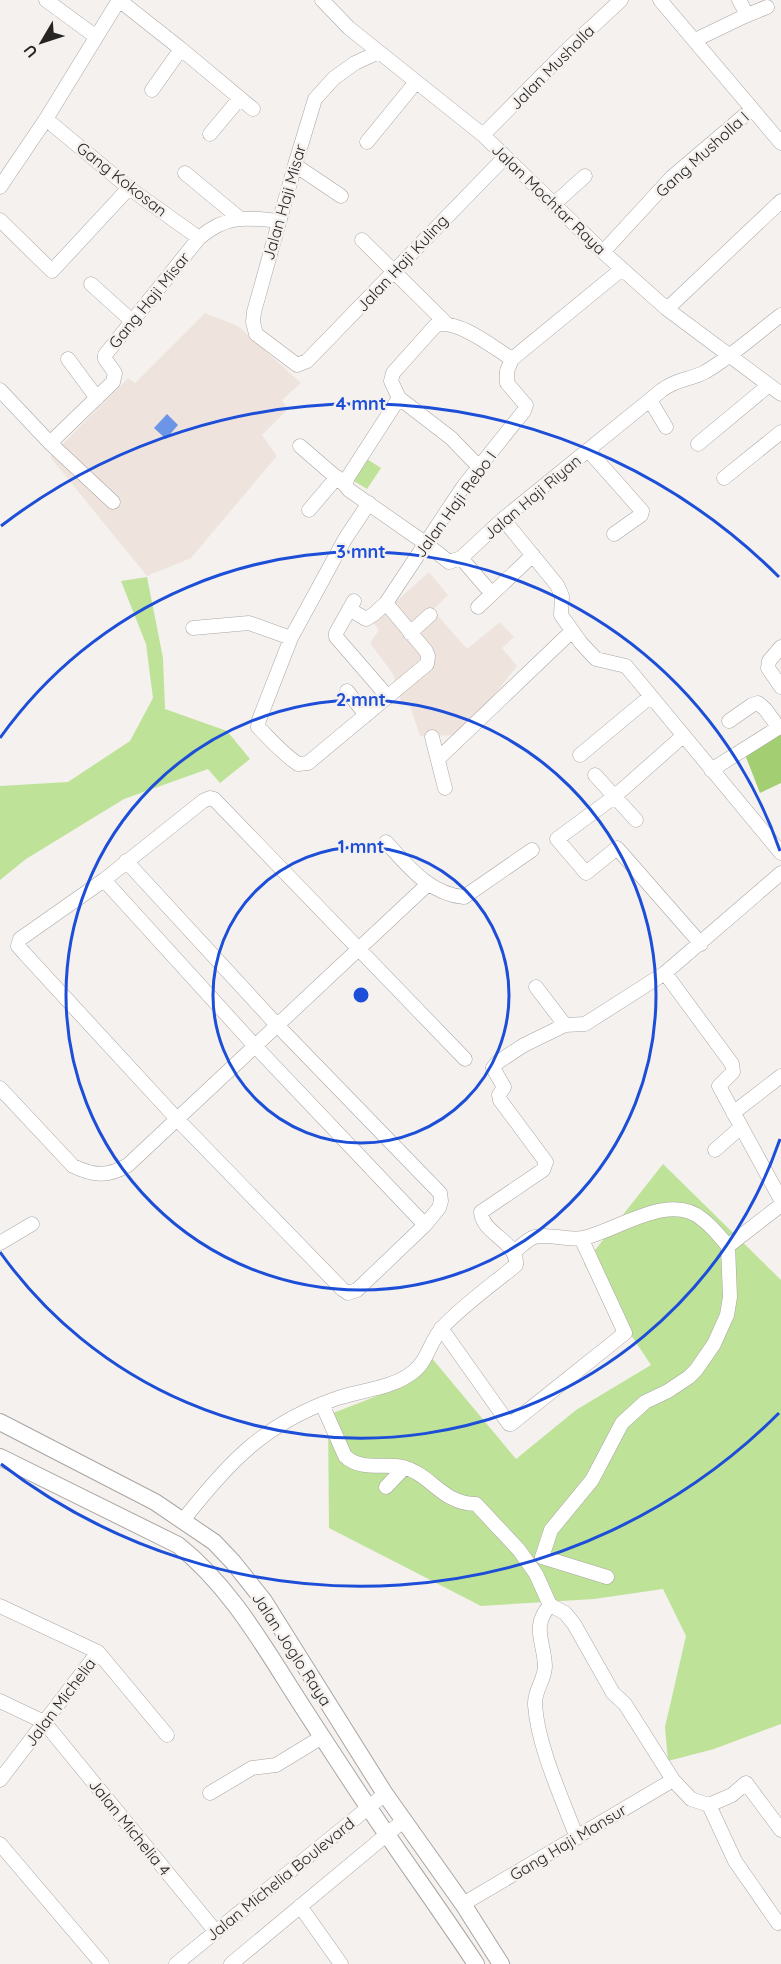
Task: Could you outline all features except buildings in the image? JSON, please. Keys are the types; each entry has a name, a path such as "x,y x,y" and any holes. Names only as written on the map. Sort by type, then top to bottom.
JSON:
{"main road":[{"name":"Jalan Joglo Raya","path":"6,1425 156,1502 184,1519 214,1542 264,1601 385,1794 463,1904 501,1964"},
{"name":"Jalan Joglo Raya","path":"0,1457 177,1545 198,1561 215,1579 249,1623 368,1808 476,1964"},
{"path":"143,1527 156,1502"}],"street":[{"path":"46,0 95,36"},
{"path":"0,187 46,119 119,0 253,109"},
{"name":"Jalan Mochtar Raya","path":"322,0 350,28 483,135 603,252 667,309 781,393"},
{"name":"Jalan Musholla","path":"483,135 565,52 621,0"},
{"path":"660,0 781,143"},
{"path":"739,0 745,16"},
{"path":"696,40 767,7"},
{"path":"152,90 181,49"},
{"name":"Jalan Haji Misar","path":"297,365 256,334 254,329 254,312 278,220 315,99 334,78 355,63 379,52"},
{"path":"367,142 416,82"},
{"path":"210,134 240,98"},
{"name":"Gang Musholla I","path":"603,252 672,177 752,108"},
{"name":"Gang Kokosan","path":"46,119 129,188 199,238"},
{"name":"Jalan Haji Kuling","path":"297,365 307,361 315,353 505,157"},
{"path":"294,165 341,196"},
{"path":"185,173 238,217 278,220"},
{"path":"554,204 585,176"},
{"path":"0,219 52,272 129,188"},
{"path":"667,309 781,201"},
{"name":"Gang Haji Misar","path":"50,443 113,382 115,373 105,359 105,355 199,238 218,224 238,217"},
{"path":"362,240 447,324"},
{"path":"479,467 451,438 399,398 391,381 396,368 435,326 447,324 459,327 512,359 622,269"},
{"path":"91,284 132,321"},
{"name":"Jalan Haji Riyan","path":"461,558 503,519 668,386 678,380 702,373 781,315"},
{"path":"68,359 97,398"},
{"name":"Jalan Haji Rebo I","path":"386,603 479,467 525,408 524,403 507,382 507,371 512,359"},
{"path":"698,444 769,385"},
{"path":"0,390 50,443 113,502"},
{"path":"309,510 343,480 399,398"},
{"path":"650,400 666,427"},
{"path":"724,478 781,432"},
{"path":"300,447 343,480 350,490 426,543 449,562 461,558 492,594"},
{"path":"588,450 642,511 641,516 614,534"},
{"path":"369,503 345,539 291,638 258,727 289,758 298,764 308,763 388,697 427,664 426,651 386,603 374,615 366,619 352,605 336,637 388,697"},
{"path":"503,519 560,590 561,615 572,631 596,659 626,666 781,853"},
{"path":"478,607 533,555"},
{"path":"410,633 430,615"},
{"path":"193,628 249,623 291,638"},
{"path":"438,759 572,631"},
{"path":"781,647 769,661 769,672 781,687"},
{"path":"347,691 366,715"},
{"path":"580,755 651,696"},
{"path":"711,770 780,727 758,703 729,721"},
{"path":"683,736 614,797 557,839 586,873 617,848 701,944"},
{"path":"432,737 445,788"},
{"path":"595,775 636,819"},
{"path":"126,861 277,1024 440,1193 440,1208 425,1225 357,1290 348,1293 177,1119 18,946 20,939 104,880 126,861 203,801 214,799 465,1059"},
{"path":"386,842 428,884 444,894 464,897 531,850"},
{"path":"184,1519 219,1475 246,1450 289,1419 322,1404 386,1385 412,1373 420,1365 441,1328 516,1265 514,1252 483,1221 481,1212 543,1170 546,1162 500,1100 504,1087 493,1068 498,1062 524,1045 565,1025 585,1024 665,973 781,873"},
{"path":"104,880 255,1046 425,1225"},
{"path":"0,1089 73,1166 85,1172 115,1173 128,1165 428,884"},
{"path":"665,973 732,1064 733,1072 719,1086 781,1203 728,1246"},
{"path":"536,987 565,1025"},
{"path":"733,1113 781,1076"},
{"path":"716,1150 741,1127"},
{"path":"514,1252 538,1236 581,1238 645,1213 675,1210 693,1213 702,1218 728,1246 730,1297 727,1315 714,1344 689,1377 669,1391 645,1402 622,1423 592,1480 551,1530 536,1574"},
{"path":"3,1236 32,1224"},
{"path":"441,1328 511,1424 625,1333 581,1238"},
{"path":"322,1404 345,1456 351,1462 357,1465 376,1464 404,1468 453,1500 463,1504 476,1504 519,1550 536,1574 550,1605 564,1613 574,1624 613,1693 625,1704 673,1780 691,1799 709,1805 732,1795 746,1783 781,1830"},
{"path":"0,1414 6,1425"},
{"path":"386,1487 404,1468"},
{"path":"542,1557 607,1577"},
{"path":"550,1605 541,1617 539,1625 545,1665 535,1704 545,1749 577,1838"},
{"path":"0,1606 98,1652 167,1735"},
{"name":"Jalan Michelia","path":"0,1780 98,1652"},
{"path":"0,1701 44,1722"},
{"name":"Jalan Michelia 4","path":"44,1722 216,1932"},
{"path":"210,1793 251,1768 276,1765 322,1737"},
{"name":"Gang Haji Mansur","path":"463,1904 673,1780"},
{"name":"Jalan Michelia Boulevard","path":"176,1964 385,1794"},
{"path":"709,1805 735,1860 778,1923"},
{"path":"234,1963 403,1821"},
{"path":"0,1844 102,1964"},
{"path":"300,1906 340,1964"}],"shaded area":[{"path":"205,313 238,326 301,383 282,400 288,409 262,435 277,456 191,558 147,576 50,457 128,378 135,383"},
{"path":"429,572 448,595 433,610 467,649 500,622 514,637 502,648 517,666 463,735 420,736 409,703 402,705 393,674 370,643 379,630 373,622"}],"green space":[{"path":"367,459 381,468 367,489 354,481"},
{"path":"147,577 163,658 165,709 227,731 250,759 220,783 208,769 124,799 26,859 0,880 0,786 68,782 130,741 153,698 146,644 121,581"},
{"path":"781,727 781,783 760,793 742,747"},
{"path":"663,1164 781,1280 781,1724 714,1749 668,1761 665,1727 686,1636 663,1589 594,1599 481,1606 329,1528 328,1415 382,1394 425,1350 516,1459 576,1410 651,1365 584,1264"}],"water":[{"path":"167,414 178,425 166,439 154,428"}]}
